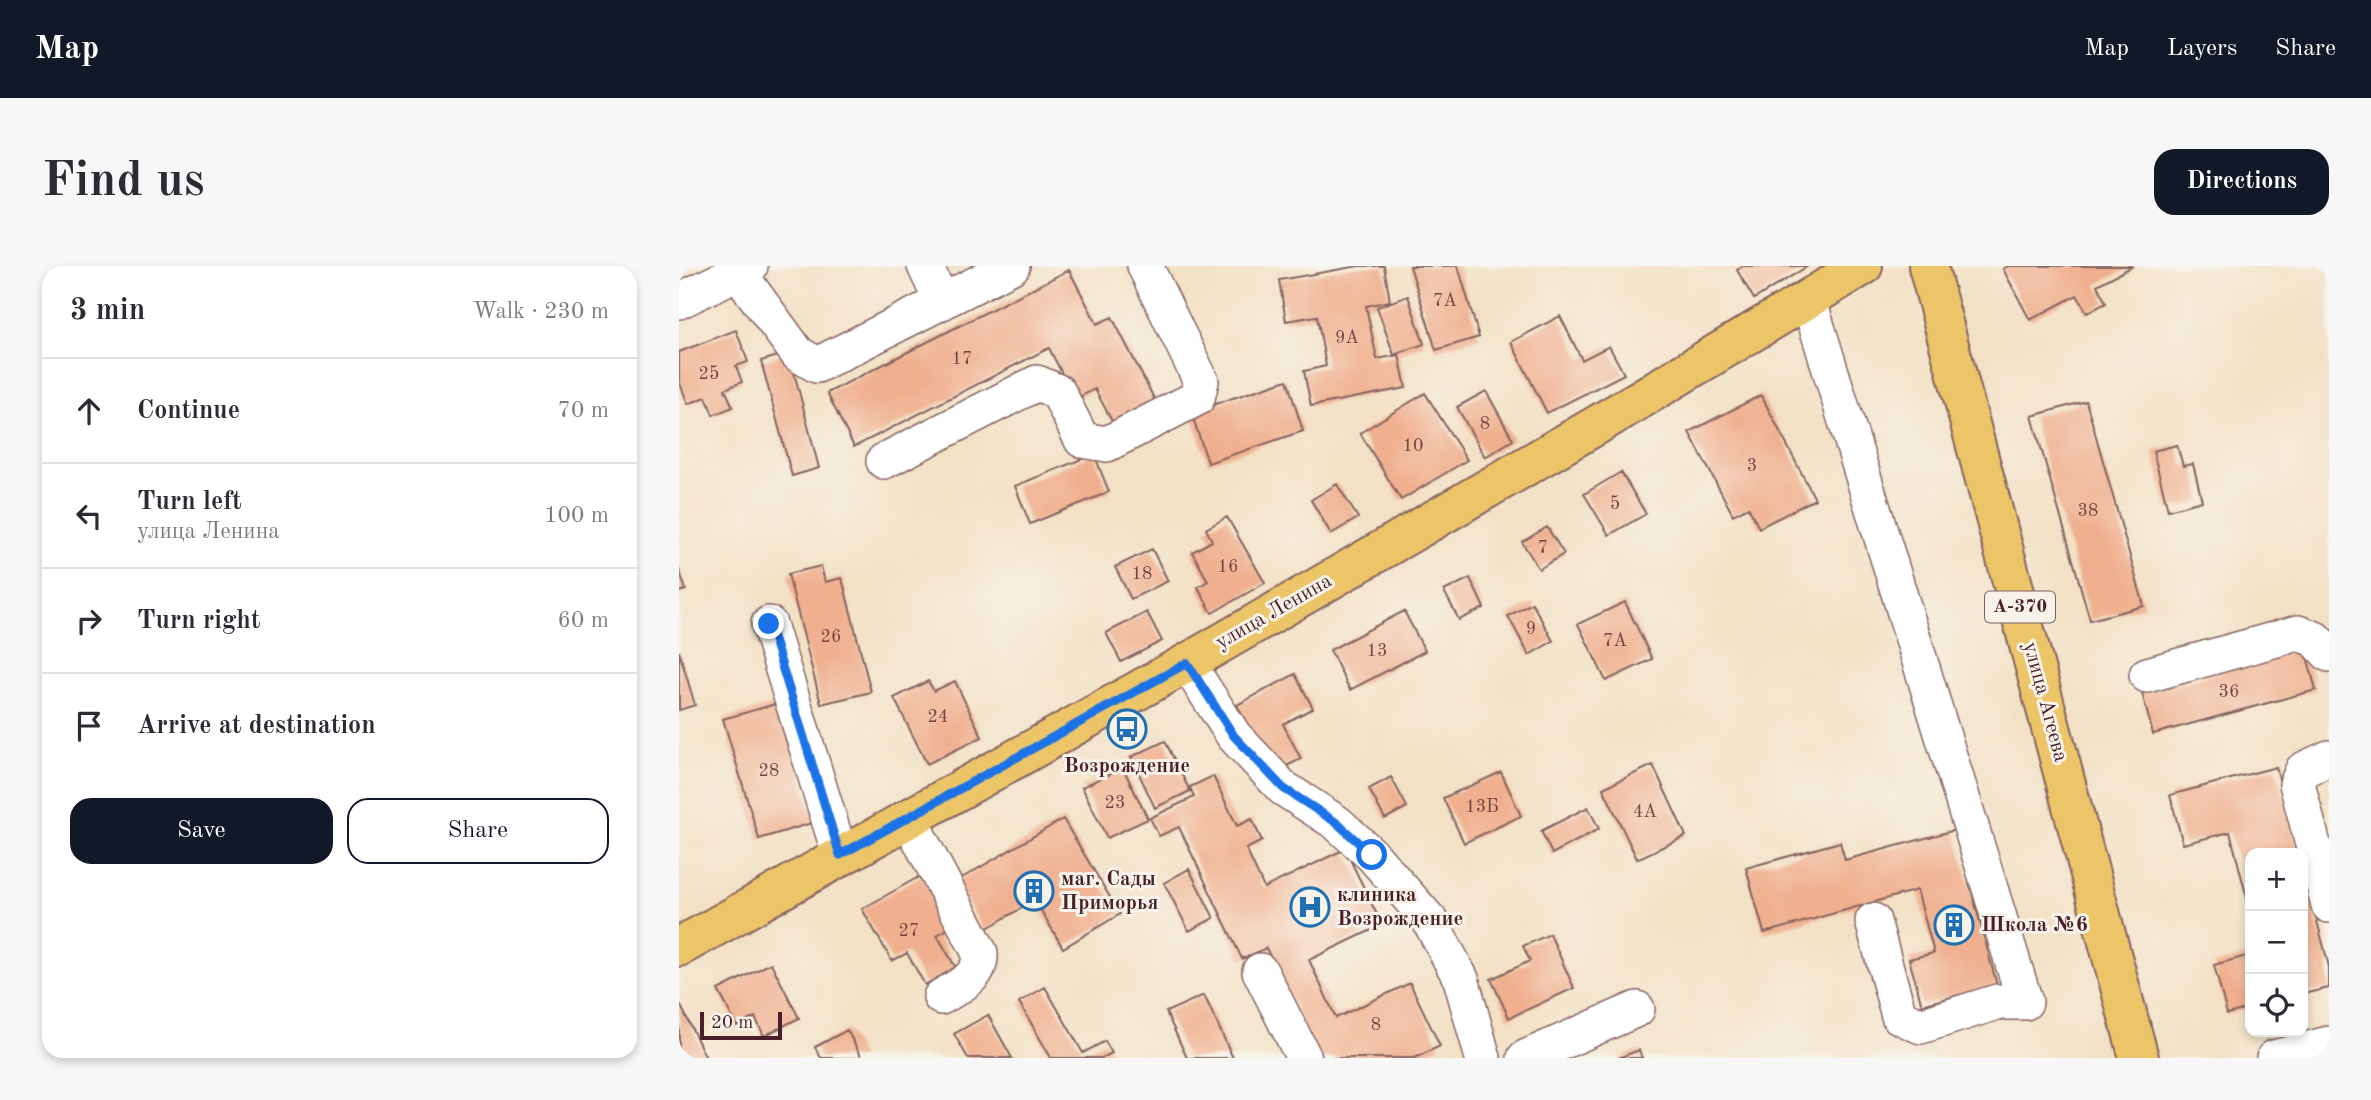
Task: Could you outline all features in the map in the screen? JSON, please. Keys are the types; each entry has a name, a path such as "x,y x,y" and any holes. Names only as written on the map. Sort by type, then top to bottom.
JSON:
{"main road":[{"name":"улица Ленина","path":"679,947 1187,663 1809,301 1863,266"},
{"name":"улица Агеева","path":"1928,266 2139,1058"}],"street":[{"path":"925,266 942,302"},
{"path":"679,301 744,269 798,354 817,365 1012,266"},
{"path":"884,461 1037,383 1058,392 1081,440 1107,443 1197,398 1201,381 1198,372 1145,266"},
{"path":"1809,301 2025,1002 1997,1002 1921,1026 1899,1016 1873,921"},
{"path":"769,624 840,855"},
{"path":"2147,675 2298,633 2315,639 2329,653"},
{"path":"1187,663 1242,745 1283,788 1337,823 1372,855 1430,921 1461,978 1483,1058"},
{"path":"2329,758 2304,770 2297,784 2329,905"},
{"path":"908,817 980,953 981,966 974,977 941,997"},
{"path":"1260,971 1304,1058"},
{"path":"1525,1058 1637,1009"},
{"path":"2274,1058 2329,1044"}],"building":[{"path":"1359,266 1384,266 1390,301 1366,306 1377,359 1399,355 1406,388 1311,406 1304,371 1326,366 1317,316 1286,321 1279,280"},
{"path":"1410,266 1458,266 1479,337 1436,350"},
{"path":"1743,266 1808,266 1754,299 1737,270"},
{"path":"2008,266 2133,266 2097,285 2106,303 2087,313 2077,295 2030,320 2003,269"},
{"path":"1069,270 1097,324 1112,317 1158,406 1115,427 1095,389 1075,399 1049,348 854,447 827,393"},
{"path":"1408,296 1424,344 1394,355 1377,307"},
{"path":"1560,316 1582,360 1609,346 1624,374 1547,413 1511,342"},
{"path":"736,330 748,362 736,366 742,382 725,389 733,407 713,415 706,397 688,404 679,381 679,352"},
{"path":"789,353 819,468 792,476 761,361"},
{"path":"1287,380 1303,431 1208,463 1191,412"},
{"path":"1486,391 1513,440 1485,457 1457,407"},
{"path":"1425,393 1467,460 1401,500 1360,433"},
{"path":"1761,395 1815,499 1759,528 1748,507 1733,515 1689,432"},
{"path":"2086,401 2144,606 2090,620 2032,416"},
{"path":"2177,445 2183,466 2193,464 2202,501 2168,510 2153,451"},
{"path":"1094,454 1109,492 1030,524 1015,486"},
{"path":"1621,472 1646,514 1609,535 1584,494"},
{"path":"1337,484 1358,518 1331,534 1311,500"},
{"path":"1227,517 1265,583 1212,613 1198,587 1208,581 1192,552 1212,541 1206,529"},
{"path":"1547,527 1564,554 1539,569 1522,542"},
{"path":"1152,549 1168,581 1131,599 1115,567"},
{"path":"821,566 825,582 842,578 871,692 821,704 788,574"},
{"path":"679,569 686,590 679,592"},
{"path":"1470,578 1484,608 1459,620 1444,591"},
{"path":"1625,602 1652,659 1606,681 1578,624"},
{"path":"1532,603 1553,641 1529,655 1508,616"},
{"path":"1404,611 1425,651 1350,690 1330,650"},
{"path":"1147,612 1162,641 1121,662 1106,633"},
{"path":"2305,649 2316,690 2153,734 2142,693"},
{"path":"679,651 695,705 679,710"},
{"path":"1295,674 1313,708 1283,724 1301,759 1272,773 1237,705"},
{"path":"928,681 934,691 955,681 982,737 927,764 894,698"},
{"path":"779,703 815,822 759,839 723,719"},
{"path":"1165,741 1190,791 1155,808 1131,757"},
{"path":"1653,765 1686,836 1637,859 1603,788"},
{"path":"2276,767 2298,848 2245,848 2245,890 2230,832 2183,844 2170,795"},
{"path":"1123,768 1148,819 1107,838 1082,787"},
{"path":"1501,772 1521,816 1464,843 1443,798"},
{"path":"1213,776 1237,826 1252,819 1262,841 1246,849 1264,888 1345,849 1382,925 1309,960 1336,1018 1410,983 1440,1046 1415,1058 1319,1058 1266,948 1242,959 1179,827 1159,836 1150,818 1194,797 1190,787"},
{"path":"1391,777 1407,807 1385,819 1369,789"},
{"path":"1588,807 1599,829 1552,854 1541,831"},
{"name":"маг. Сады Приморья","path":"1063,819 1120,914 1063,948 1035,900 984,930 955,882"},
{"path":"1955,830 1997,985 1922,1005 1909,959 1934,953 1917,890 1764,933 1746,868 1840,842 1845,860"},
{"path":"1189,869 1214,918 1189,931 1164,883"},
{"path":"922,875 951,927 937,935 956,968 925,985 907,953 892,961 862,909"},
{"path":"2308,886 2329,967 2329,988 2308,993"},
{"path":"1550,934 1574,988 1509,1018 1491,979 1530,961 1523,946"},
{"path":"2245,956 2245,1009 2227,1014 2214,965"},
{"path":"771,963 799,1018 764,1036 755,1017 737,1026 718,990"},
{"path":"1045,987 1083,1053 1105,1041 1112,1053 1102,1058 1051,1058 1019,1002"},
{"path":"1204,995 1233,1058 1187,1058 1166,1012"},
{"path":"679,1002 706,1058 679,1058"},
{"path":"988,1015 1012,1058 968,1058 954,1034"},
{"path":"847,1030 862,1058 821,1058 815,1047"},
{"path":"1639,1050 1642,1058 1618,1058"}],"place":[{"name":"Возрождение","path":"1127,729"},
{"name":"маг. Сады Приморья","path":"1034,891"},
{"name":"клиника Возрождение","path":"1310,907"},
{"name":"Школа №6","path":"1954,925"}],"route":[{"path":"769,624 840,855 1187,663 1234,736 1283,788 1337,823 1372,855"}]}
